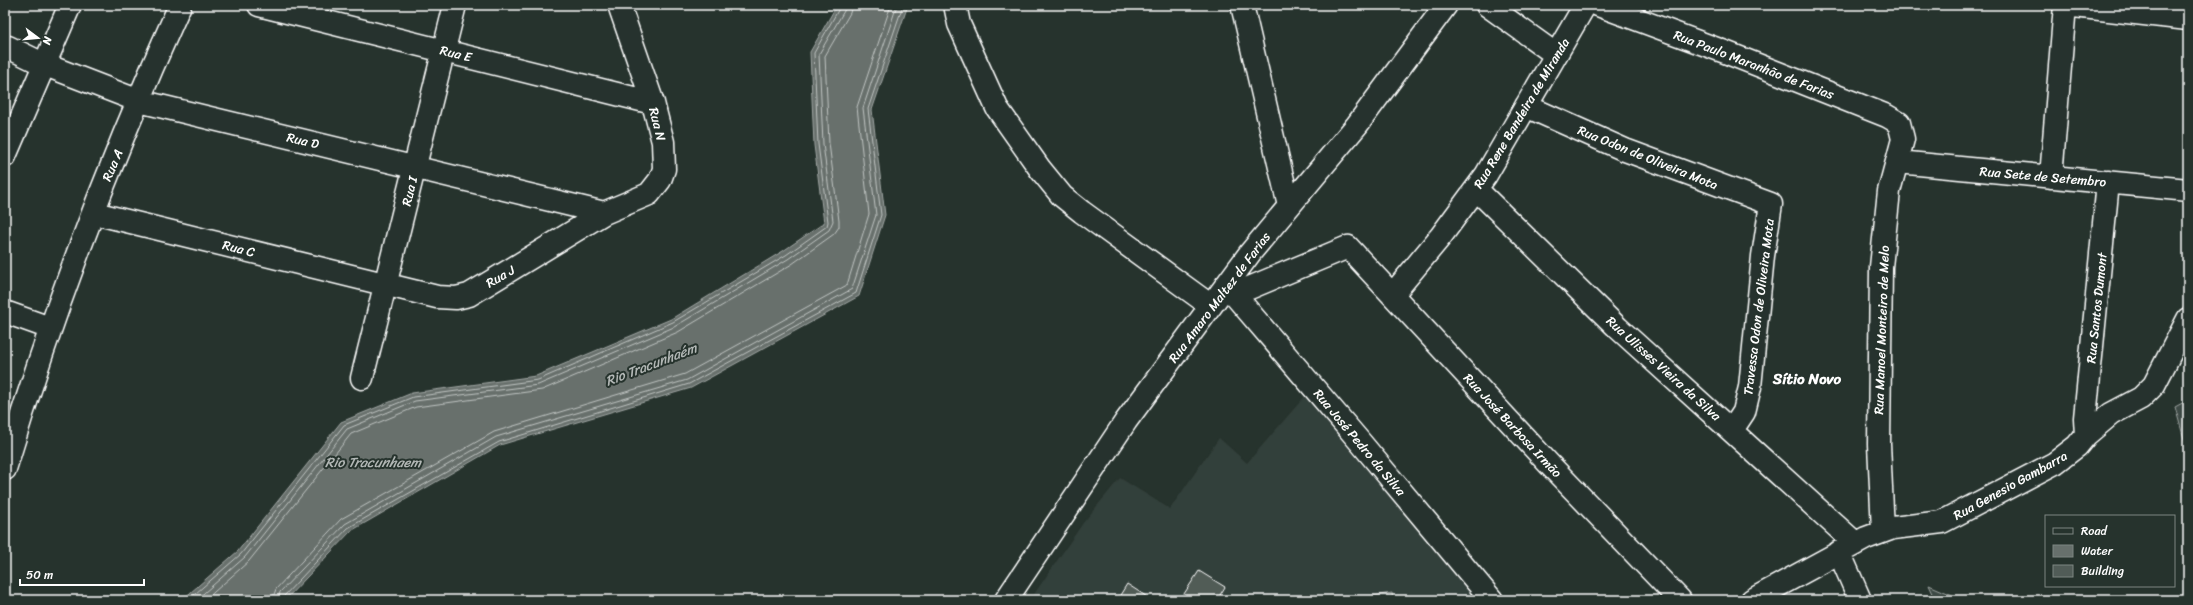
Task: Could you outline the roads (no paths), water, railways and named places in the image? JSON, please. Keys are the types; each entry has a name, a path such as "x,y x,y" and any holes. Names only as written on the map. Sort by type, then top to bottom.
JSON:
{"street":[{"path":"5,156 70,5"},
{"name":"Rua A","path":"5,468 50,328 94,212 180,5"},
{"name":"Rua E","path":"259,5 653,103"},
{"name":"Rua I","path":"362,378 455,5"},
{"name":"Rua N","path":"604,213 650,194 660,180 664,169 665,156 653,103 619,5"},
{"path":"955,5 959,24 997,108 1044,175 1062,196 1082,212 1211,306"},
{"path":"1242,5 1289,206"},
{"name":"Rua Amaro Maltez de Farias","path":"1006,600 1126,420 1211,306 1231,290 1250,253 1357,125 1446,5"},
{"path":"1487,5 1555,54"},
{"name":"Rua Rene Bandeira de Miranda","path":"1393,294 1441,236 1486,175 1555,54 1585,5"},
{"name":"Rua Paulo Maranhão de Farias","path":"1598,5 1725,52 1887,116 1899,123 1903,132"},
{"path":"2051,177 2065,5 2186,15"},
{"name":"Rua D","path":"8,47 44,64 139,102 604,213"},
{"name":"Rua Odon de Oliveira Mota","path":"1526,106 1625,150 1771,204"},
{"name":"Rua Manoel Monteiro de Melo","path":"1861,541 1879,444 1881,267 1890,191 1898,162 1903,132"},
{"name":"Rua Sete de Setembro","path":"1898,162 2188,190"},
{"name":"Rua Santos Dumont","path":"2086,435 2085,418 2108,182"},
{"name":"Rua Ulisses Vieira da Silva","path":"1476,189 1618,328 1732,430 1861,541"},
{"name":"Travessa Odon de Oliveira Mota","path":"1732,430 1744,412 1750,387 1763,256 1771,204"},
{"name":"Rua C","path":"94,212 385,284"},
{"name":"Rua J","path":"385,284 446,298 469,295 604,213"},
{"name":"Rua José Barbosa Irmão","path":"1231,290 1348,247 1549,464 1680,600"},
{"name":"Rua José Pedro da Silva","path":"1231,290 1492,600"},
{"path":"5,312 50,328"},
{"name":"Rua Genesio Gambarra","path":"1861,541 1942,522 2055,463 2077,446 2086,435 2111,414 2141,398 2154,385 2188,319"},
{"path":"1752,600 1861,541 1860,600"}],"water":[{"name":"Rio Tracunhaem","path":"837,5 908,5 872,110 885,215 859,296 691,388 500,445 351,531 285,600 182,600 238,551 341,422 412,393 536,376 671,319 783,251 824,223 814,145 810,52"}],"district":[{"name":"Sítio Novo","path":"1807,379"}],"water label":[{"name":"Rio Tracunhaém","path":"651,364"}]}
